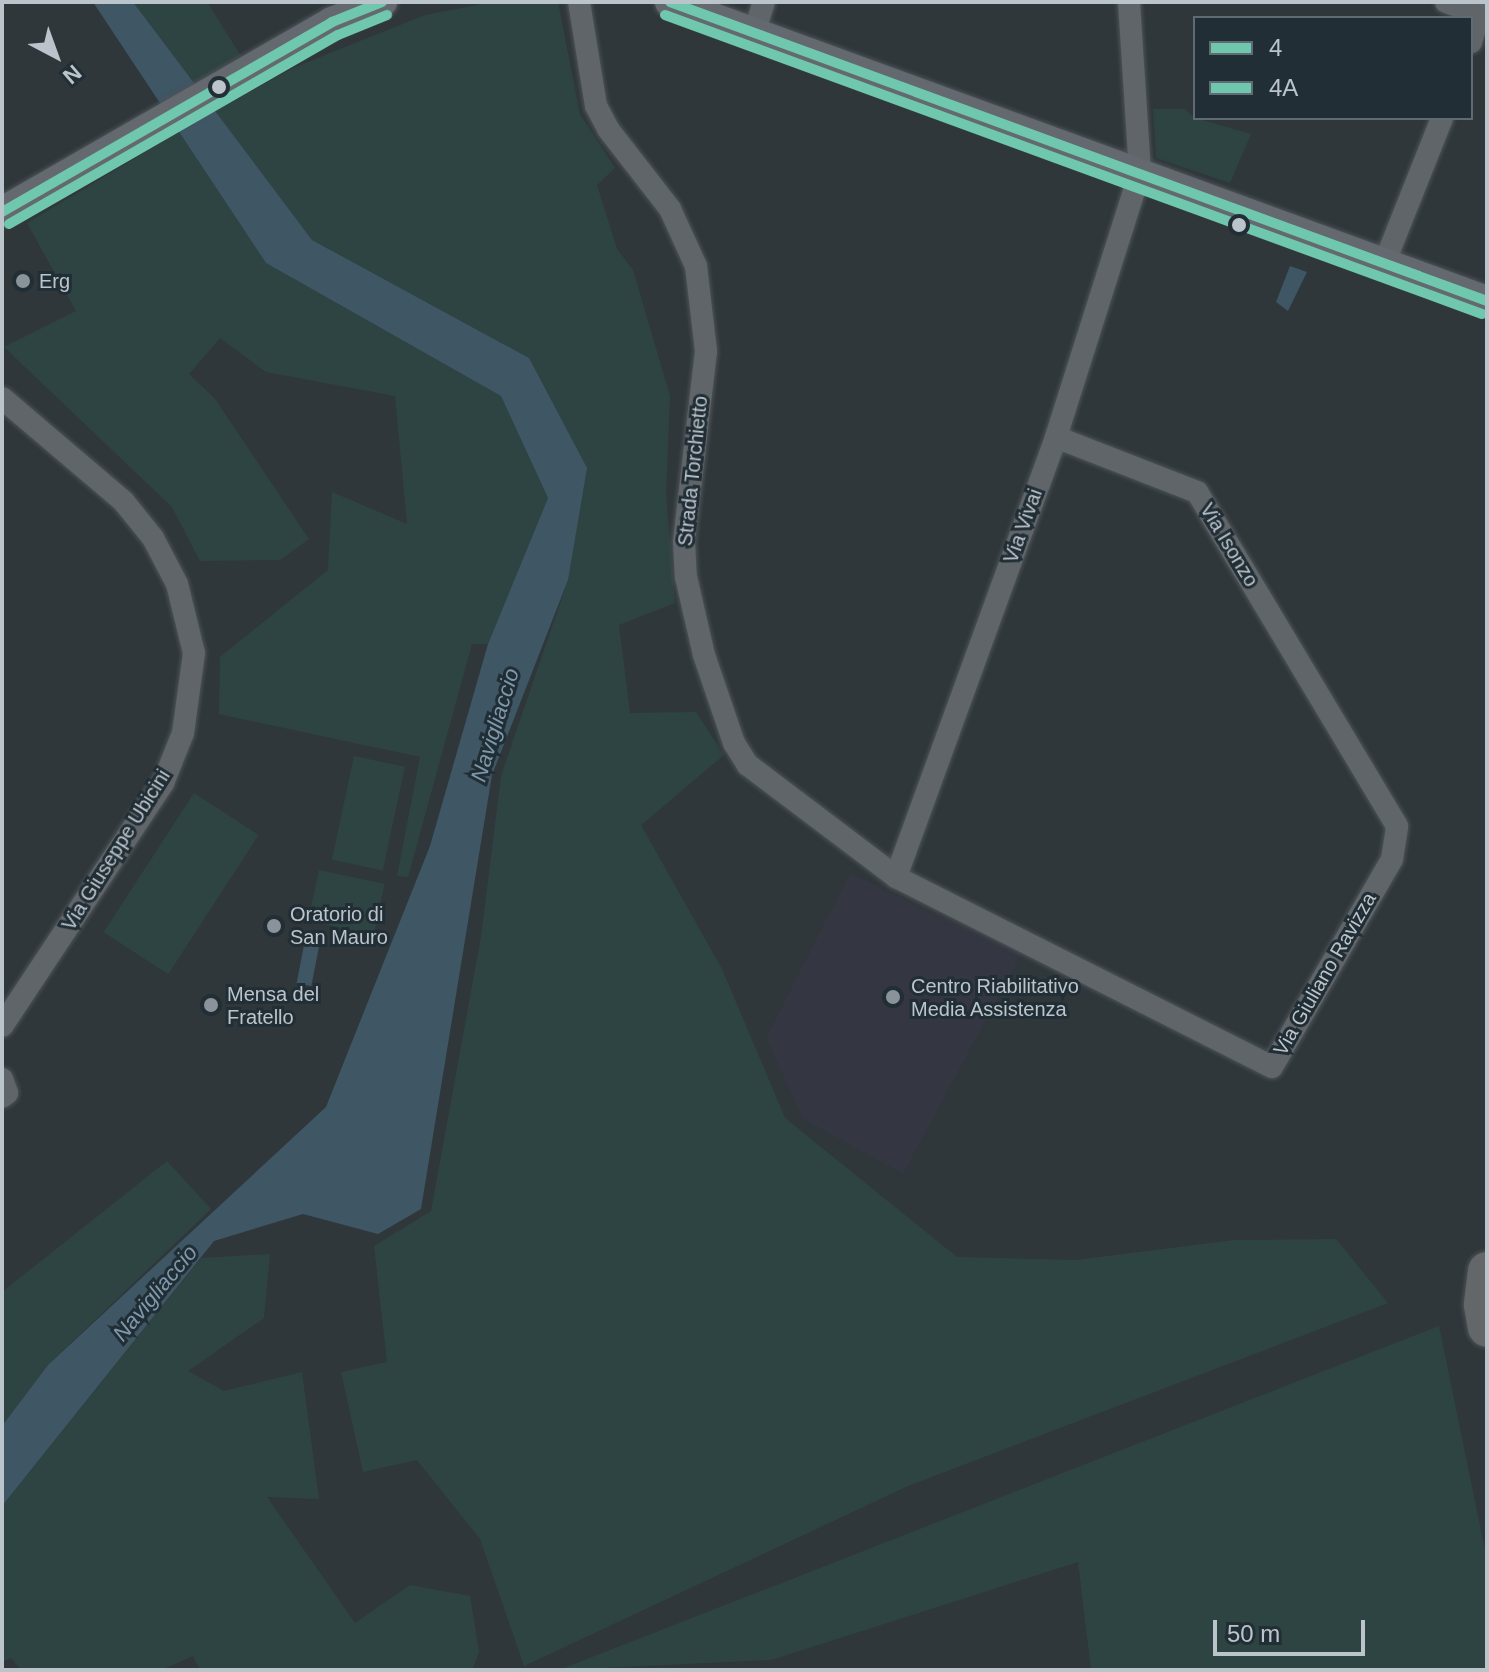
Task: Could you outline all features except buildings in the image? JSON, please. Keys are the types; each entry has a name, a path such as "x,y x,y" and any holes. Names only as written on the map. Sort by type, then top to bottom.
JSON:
{"street":[{"path":"2,212 332,22 382,2"},
{"name":"Strada Torchietto","path":"579,2 596,106 608,129 670,209 696,266 706,351 684,542 686,577 692,618 734,743 765,781 896,877 1076,968"},
{"path":"670,2 1487,301"},
{"path":"754,34 764,2"},
{"path":"1129,2 1140,172"},
{"path":"1446,2 1481,8 1473,35"},
{"path":"1384,264 1441,120"},
{"name":"Via Vivai","path":"896,877 1056,437 1140,172"},
{"name":"Via Giuseppe Ubicini","path":"2,398 124,502 153,538 177,584 194,653 183,733 163,783 2,1026"},
{"name":"Via Isonzo","path":"1056,437 1197,492 1340,729"},
{"name":"Via Giuliano Ravizza","path":"1076,968 1272,1067 1392,859 1397,826 1340,729"}],"shaded area":[{"name":"Centro Riabilitativo Media Assistenza","path":"850,873 1021,955 903,1174 803,1119 766,1038"}],"green space":[{"path":"133,2 207,2 241,56 194,84"},
{"path":"493,2 558,2 580,114 615,168 597,185 617,249 633,270 670,396 666,494 675,603 619,625 630,713 696,712 724,755 641,825 722,969 785,1118 957,1257 1076,1260 1234,1240 1336,1239 1388,1303 908,1486 524,1666 480,1539 417,1460 363,1472 341,1372 387,1362 374,1246 431,1211 481,937 501,776 568,580 529,358 312,240 214,112 293,68 425,15"},
{"path":"1153,109 1184,109 1193,120 1251,134 1230,183 1156,158"},
{"path":"179,132 266,263 501,396 548,498 488,644 472,644 408,877 397,876 420,757 219,714 220,657 328,570 332,492 407,524 395,396 266,372 220,338 189,374 215,399 309,539 280,560 200,561 172,507 4,347 76,311 27,223"},
{"path":"354,756 405,767 383,870 332,860"},
{"path":"194,793 259,835 168,974 104,932"},
{"path":"319,870 385,884 374,935 308,921"},
{"path":"167,1161 211,1209 48,1365 2,1426 2,1292"},
{"path":"270,1254 264,1318 188,1371 224,1391 302,1372 319,1499 267,1497 355,1623 410,1585 470,1596 479,1652 472,1670 200,1670 193,1656 161,1670 21,1670 11,1658 2,1662 2,1506 201,1258"},
{"path":"1439,1326 1487,1560 1487,1670 1091,1670 1078,1562 771,1660 559,1670"}],"water":[{"name":"Navigliaccio","path":"93,2 133,2 312,240 529,358 587,468 568,580 492,775 421,1209 378,1234 303,1214 214,1241 2,1506 2,1426 48,1365 326,1107 430,846 488,644 548,498 501,396 266,263"},
{"path":"1290,266 1307,272 1288,311 1276,302"},
{"path":"305,940 320,943 311,986 297,983"}],"transit line":[{"name":"4","path":"2,212 332,22 382,2"},
{"name":"4","path":"670,2 1487,301"},
{"name":"4A","path":"9,224 338,35 387,15"},
{"name":"4A","path":"665,15 1482,314"}],"place":[{"name":"Erg","path":"23,281"},
{"name":"Oratorio di San Mauro","path":"274,926"},
{"name":"Centro Riabilitativo Media Assistenza","path":"893,997"},
{"name":"Mensa del Fratello","path":"211,1005"}]}
